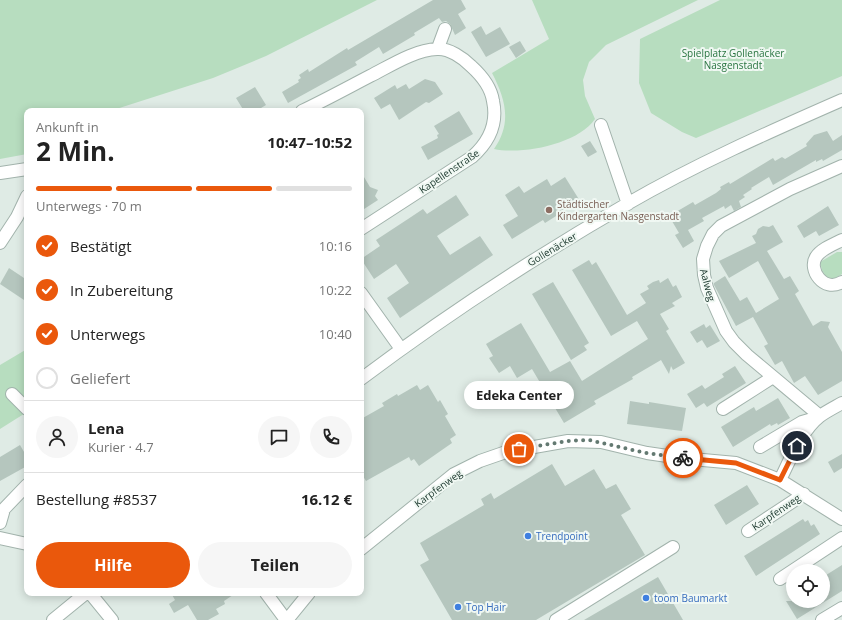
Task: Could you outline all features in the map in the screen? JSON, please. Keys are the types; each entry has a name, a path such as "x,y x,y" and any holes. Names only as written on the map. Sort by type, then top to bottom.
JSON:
{"street":[{"path":"308,108 394,64 421,52 438,48 445,29"},
{"name":"Kapellenstraße","path":"364,227 472,157 484,147 492,129 495,110 493,97 488,85 479,72 465,60 451,52 438,48"},
{"name":"Gollenäcker","path":"364,377 486,290 553,247 628,204 752,140 842,100"},
{"path":"600,125 628,204"},
{"name":"Aalweg","path":"820,416 738,346 726,331 713,305 704,275 702,259 713,234 721,226 790,189 842,166"},
{"path":"0,173 24,169"},
{"path":"0,243 17,217 24,202"},
{"path":"842,240 818,254 815,259 814,268 822,283 829,286 835,286 842,282"},
{"path":"364,297 401,349"},
{"path":"723,409 773,377"},
{"path":"12,394 24,406"},
{"path":"760,447 802,422 820,416 842,403"},
{"path":"780,480 808,428 820,416"},
{"name":"Karpfenweg","path":"364,546 424,496 454,474 480,461 506,452 532,446 568,441 602,442 646,453 736,463 780,480 842,519"},
{"path":"0,523 4,509 24,487"},
{"name":"Karpfenweg","path":"748,531 804,494"},
{"path":"0,538 24,543"},
{"path":"780,579 842,538"},
{"path":"556,620 673,547"},
{"path":"53,620 82,596"},
{"path":"92,596 112,620"},
{"path":"268,596 286,620 306,596"},
{"path":"822,620 842,608"}],"green space":[{"path":"0,0 377,0 266,56 213,78 119,108 24,108 24,155 0,159"},
{"path":"532,0 698,0 606,45 589,62 583,80 585,96 595,119 587,128 576,135 549,146 520,150 494,149 503,130 505,111 501,93 492,73 549,39"},
{"name":"Spielplatz Gollenäcker Nasgenstadt","path":"720,0 842,0 842,76 696,138 682,132 651,113 639,83 640,39"},
{"path":"837,252 842,252 842,274 829,282 822,270 820,262"},
{"path":"24,351 24,414 0,429 0,365"}],"building":[{"path":"433,0 461,0 466,9 458,14 466,28 455,35 450,24 446,21 442,22 439,18 414,33 415,35 383,54 379,47 355,62 357,65 288,103 282,92 299,82 298,80 301,78 299,75 308,69 309,72 347,48 348,50"},
{"path":"481,26 486,35 500,27 510,44 486,57 471,32"},
{"path":"520,41 526,51 516,58 509,47"},
{"path":"425,79 435,82 443,94 429,103 426,102 399,120 390,104 381,109 374,98 395,85 397,89 406,84 409,89"},
{"path":"255,87 266,105 261,108 242,108 236,98"},
{"path":"459,111 473,134 428,160 421,147 438,138 437,135 439,134 434,126"},
{"path":"827,131 833,141 842,135 842,150 823,161 822,159 816,162 816,160 773,185 769,177 751,188 752,189 743,195 745,197 739,201 741,207 734,211 731,205 725,209 724,206 702,218 704,221 688,230 694,241 683,248 675,235 679,233 669,216 693,202 695,205 716,193 721,189 720,187 729,182 730,184 773,158 775,161 782,157 785,159 807,146 806,144 814,135"},
{"path":"590,141 597,152 588,157 581,146"},
{"path":"364,177 370,187 378,190 375,196 378,200 364,209"},
{"path":"565,177 580,201 545,223 543,220 512,239 503,225 518,216 505,195 519,186 524,193 547,179 551,186"},
{"path":"456,195 469,215 437,236 450,255 480,236 493,255 400,318 387,298 409,283 396,264 374,279 364,264 364,257 380,246 376,240 423,209 427,214"},
{"path":"828,206 839,225 819,236 816,231 804,238 797,226"},
{"path":"773,225 783,242 767,251 784,279 790,276 799,291 795,294 813,326 821,321 830,322 828,327 842,352 842,381 818,395 805,376 794,383 782,361 775,365 764,346 768,344 753,317 736,326 714,285 714,283 725,276 740,301 747,297 756,313 779,299 758,261 729,278 719,261 756,243 752,236 756,234 758,229 763,226 769,227"},
{"path":"589,260 592,265 596,262 627,315 646,303 640,294 649,289 647,286 653,282 659,280 660,283 668,278 673,287 676,285 682,297 672,303 675,306 660,314 669,329 666,331 685,363 673,370 671,366 669,374 661,360 632,377 633,379 594,401 596,404 564,423 532,369 517,378 510,366 499,373 489,358 493,356 486,344 521,323 550,372 570,361 582,381 648,339 637,321 611,336 572,270"},
{"path":"9,268 24,278 24,300 0,284"},
{"path":"553,282 589,343 584,346 587,350 571,360 532,294"},
{"path":"704,324 706,328 710,325 720,341 707,348 702,340 697,343 690,332"},
{"path":"735,366 746,383 707,407 704,403 696,408 687,394 702,385 705,389 724,377 722,374"},
{"path":"417,385 420,390 428,385 438,402 440,400 448,414 445,416 456,435 450,439 452,443 419,466 414,459 411,461 409,457 366,481 364,478 364,417 384,406 382,403 397,394 398,396"},
{"path":"778,398 790,418 778,425 777,423 771,426 770,424 733,447 721,427 754,407 756,411"},
{"path":"630,401 649,404 649,402 686,408 682,431 627,424"},
{"path":"20,445 24,452 24,468 0,481 0,457"},
{"path":"842,454 842,468 834,473 828,462"},
{"path":"552,464 565,486 594,469 606,489 616,484 631,509 621,515 645,555 536,620 452,620 420,565 429,560 420,543 484,505 481,499 491,493 494,499"},
{"path":"747,485 759,504 726,525 714,505"},
{"path":"803,519 805,522 808,520 811,526 814,524 820,534 756,576 744,556"},
{"path":"842,565 842,591 830,598 830,573"},
{"name":"toom Baumarkt","path":"658,577 683,620 584,620"},
{"path":"173,596 232,596 224,601 225,604 216,609 219,614 208,620 197,620 188,605 174,613 169,604 175,600"},
{"path":"790,608 815,608 797,619"}],"way so far":[{"path":"519,449 568,441 589,440 646,453 683,458"}],"place":[{"name":"Städtischer Kindergarten Nasgenstadt","path":"549,210"},
{"name":"Edeka Center","path":"519,449"},
{"name":"Trendpoint","path":"528,536"},
{"name":"toom Baumarkt","path":"646,598"},
{"name":"Top Hair","path":"458,607"}],"route":[{"path":"683,458 736,463 780,480 797,446"}]}
